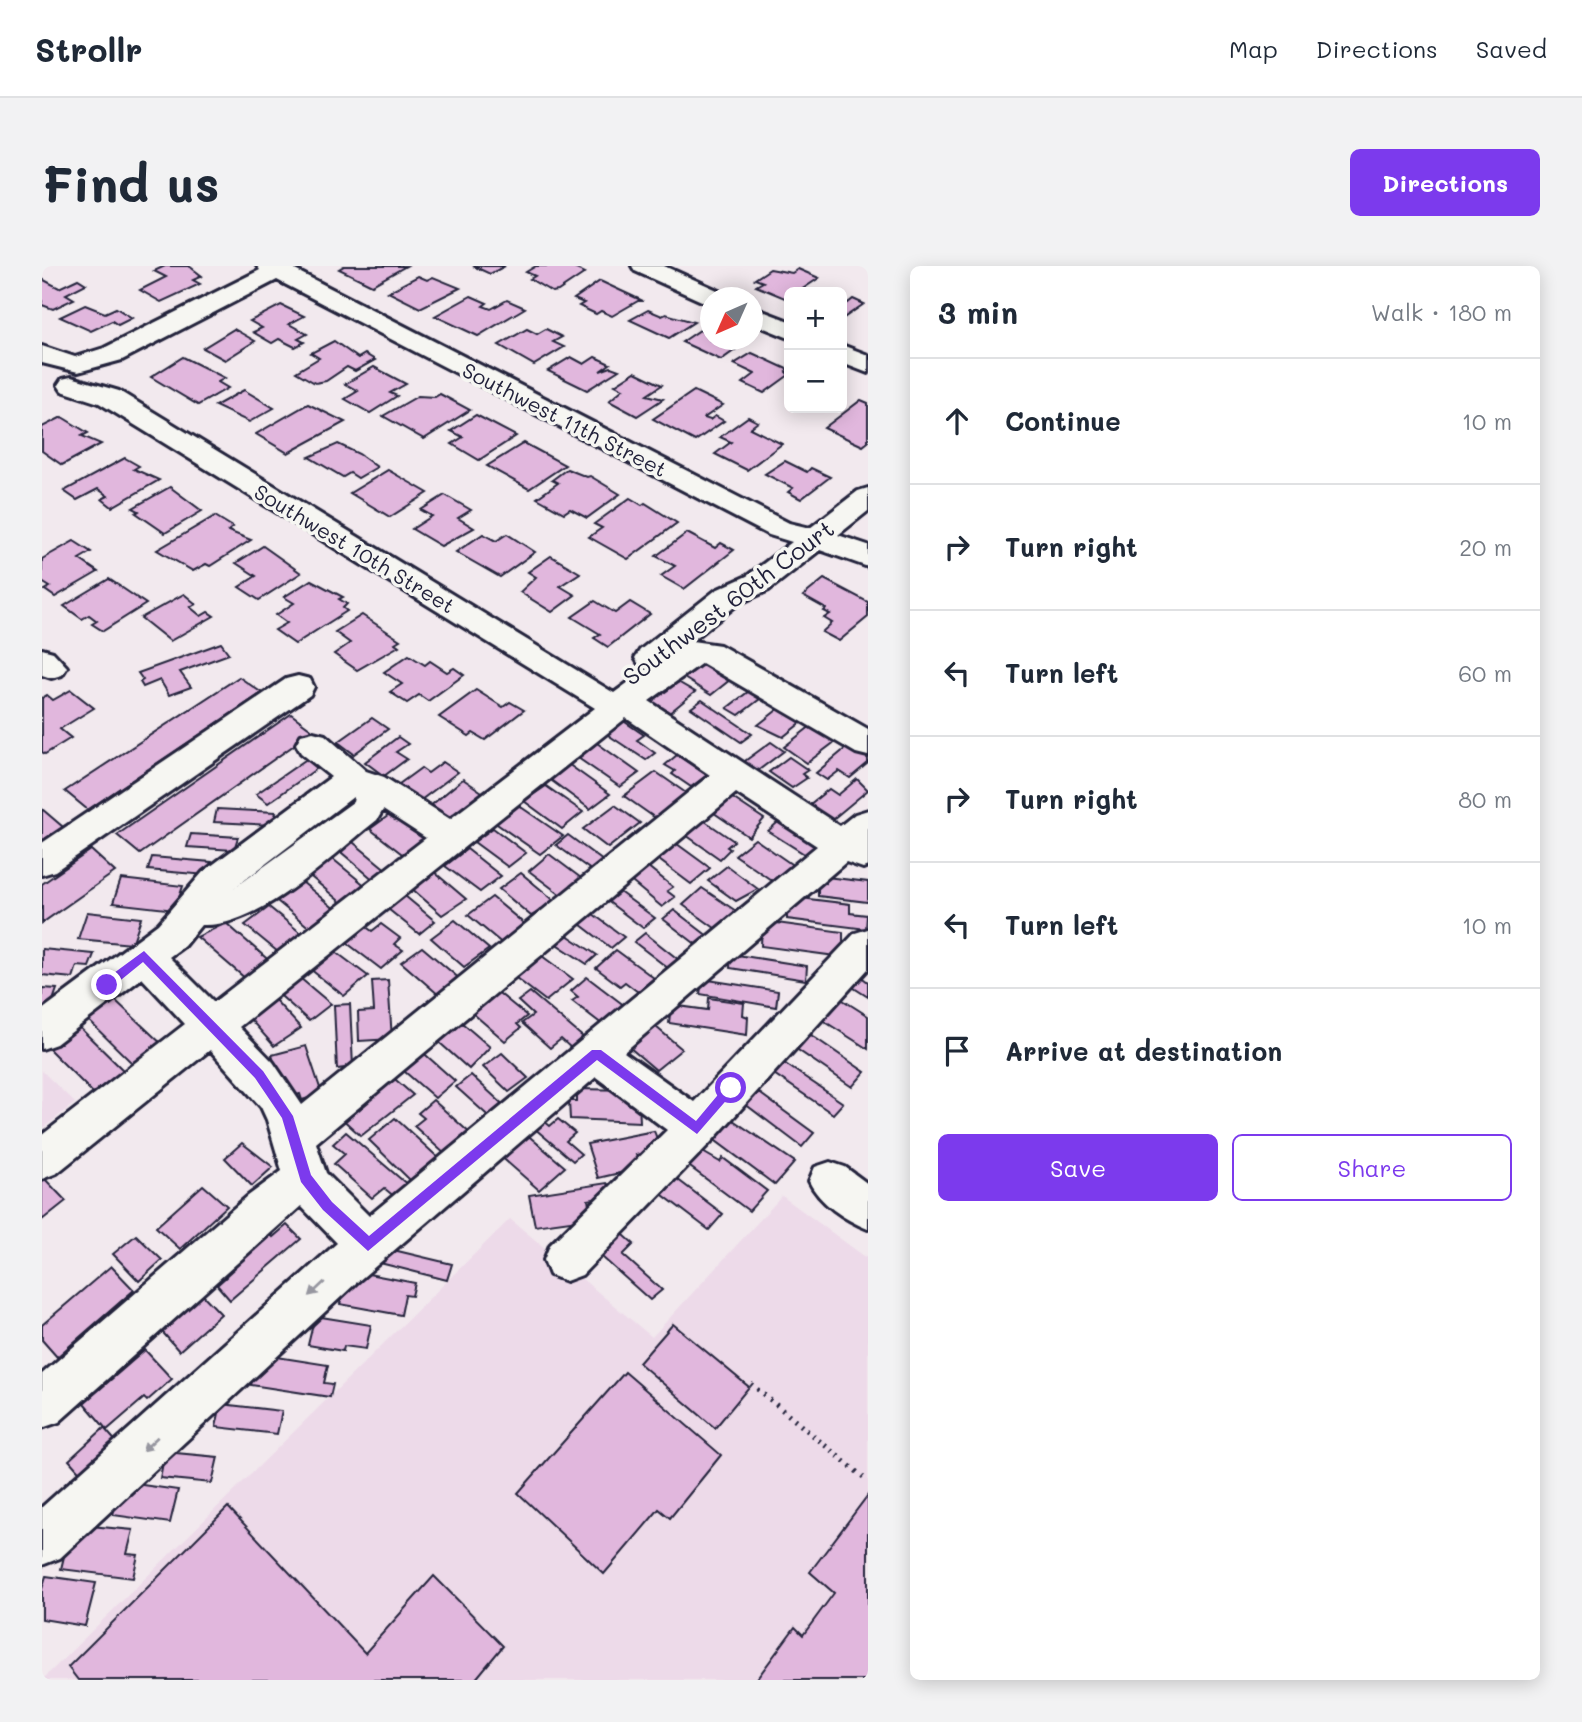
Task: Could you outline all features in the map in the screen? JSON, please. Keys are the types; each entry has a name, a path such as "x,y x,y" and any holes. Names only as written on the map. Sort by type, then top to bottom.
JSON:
{"street":[{"path":"644,266 700,291"},
{"path":"66,376 277,267"},
{"name":"Southwest 11th Street","path":"277,267 779,529 868,557"},
{"path":"763,319 784,328"},
{"path":"847,355 868,365"},
{"name":"Southwest 10th Street","path":"66,376 614,700 735,774 815,829 860,841"},
{"name":"Southwest 60th Court","path":"489,786 614,700 727,597 758,583 868,497"},
{"path":"42,1160 453,838 614,700 683,657 701,651 868,744"},
{"path":"42,861 298,687"},
{"path":"313,744 362,784 453,838"},
{"path":"293,1136 735,774"},
{"path":"42,1031 171,935 216,882 332,790 362,784"},
{"path":"42,1540 368,1245 596,1054 860,841"},
{"path":"566,1260 697,1128 868,944"},
{"path":"144,956 212,1029 259,1074 287,1116 305,1178 328,1206 368,1245"},
{"path":"596,1054 697,1128"},
{"path":"42,1405 263,1210 305,1178"},
{"path":"830,1181 868,1209"}],"path":[{"path":"751,1384 868,1480"}],"shaded area":[{"path":"42,1071 75,1103 42,1129"},
{"path":"782,1196 868,1259 868,1680 42,1680 510,1219 652,1337"}],"building":[{"path":"165,266 189,266 202,276 193,280 200,284 161,302 140,290 166,277 154,271"},
{"path":"344,266 406,266 372,285 339,269"},
{"path":"473,266 505,266 490,274"},
{"path":"536,266 570,266 585,273 558,291 552,292 530,279 535,276 526,272"},
{"path":"770,269 792,273 798,269 819,278 806,287 784,287 784,298 756,286 763,282 755,279"},
{"path":"418,276 427,280 433,277 460,288 420,308 388,292"},
{"path":"42,279 59,288 78,279 86,284 66,294 74,299 53,309 42,305"},
{"path":"600,281 643,301 638,301 612,316 601,311 596,314 579,306 584,303 574,299"},
{"path":"471,296 487,303 483,306 491,309 507,300 525,308 478,336 435,316"},
{"path":"853,299 864,304 847,316 848,303"},
{"path":"85,305 105,313 116,308 132,318 118,325 112,321 91,331 60,317"},
{"path":"281,305 304,316 289,324 307,334 298,339 304,342 295,347 279,339 272,343 253,332 262,328 250,321"},
{"path":"648,310 662,316 666,314 694,322 669,338 630,320"},
{"path":"234,329 255,341 225,360 203,348"},
{"path":"527,329 537,334 546,329 562,337 553,342 564,347 534,365 499,345"},
{"path":"700,330 700,350 735,350 721,360 682,342"},
{"path":"334,341 358,358 365,354 375,360 355,371 347,367 326,381 315,383 296,372 319,358 311,353"},
{"path":"752,353 784,368 784,379 764,393 743,383 755,374 734,364"},
{"path":"183,357 225,378 218,382 228,388 198,405 151,377"},
{"path":"571,357 584,364 595,357 610,364 600,371 611,367 619,370 587,390 548,371"},
{"path":"374,367 406,384 390,393 397,396 370,413 345,399 358,391 345,384"},
{"path":"635,372 662,385 647,395 663,399 637,416 609,401 623,389 615,385"},
{"path":"244,390 274,408 249,422 215,406"},
{"path":"694,391 723,405 704,418 710,420 715,416 724,421 695,441 653,419"},
{"path":"440,394 470,410 424,439 383,416 418,396 435,397"},
{"path":"861,400 868,403 868,442 863,446 824,428"},
{"path":"308,404 345,422 288,453 256,434"},
{"path":"476,415 516,436 479,460 452,444 463,437 451,431"},
{"path":"62,417 88,433 82,436 101,444 62,465 42,451 42,427"},
{"path":"748,417 758,422 750,428 782,444 747,470 715,454 731,442 720,437"},
{"path":"524,443 565,465 529,489 487,466"},
{"path":"338,444 377,467 358,478 350,473 343,477 309,457"},
{"path":"125,458 139,466 134,469 159,480 112,507 102,499 108,496 98,489 77,500 64,491"},
{"path":"785,461 807,472 811,468 830,477 801,499 788,492 793,488 765,474"},
{"path":"567,469 590,476 620,494 587,518 570,509 564,513 537,498 558,483 552,480"},
{"path":"388,470 428,493 390,517 350,493"},
{"path":"170,487 202,511 165,533 133,508"},
{"path":"445,495 471,510 458,518 474,528 441,546 412,529 432,516 421,510"},
{"path":"630,498 642,505 645,503 677,523 628,559 589,537 602,528 594,524"},
{"path":"215,516 233,527 228,531 251,540 210,566 206,564 193,571 157,550"},
{"path":"687,533 715,548 721,543 734,550 684,589 661,576 675,566 656,556"},
{"path":"483,534 496,541 507,534 535,552 500,577 456,552"},
{"path":"74,541 91,552 79,559 98,572 55,597 45,590 50,587 42,582 42,559"},
{"path":"263,546 301,573 259,600 239,587 256,576 236,563"},
{"path":"551,556 580,573 560,586 575,595 552,612 520,592 536,577 528,572"},
{"path":"109,579 146,604 103,631 92,624 97,621 89,615 82,619 64,606"},
{"path":"824,579 868,602 868,617 839,641 822,632 832,623 824,618 830,614 824,611 826,609 803,596"},
{"path":"311,580 343,597 339,599 347,604 343,608 347,611 295,644 275,630 287,623 276,615 294,603 284,597"},
{"path":"184,594 196,604 190,607 201,616 208,612 214,616 170,641 141,618"},
{"path":"595,601 615,613 630,602 650,614 608,647 594,638 600,634 572,617"},
{"path":"362,615 400,640 395,643 399,646 357,670 334,654 350,643 335,632"},
{"path":"221,643 229,654 180,672 191,687 169,695 160,680 143,687 140,682 143,680 138,673"},
{"path":"409,655 425,665 430,661 447,672 454,668 464,675 428,701 419,695 407,703 390,692 402,684 384,672"},
{"path":"704,662 731,679 711,695 676,673 686,665 694,670"},
{"path":"239,677 262,693 88,810 65,791"},
{"path":"671,678 695,692 668,714 644,699"},
{"path":"757,685 769,692 739,715 727,708"},
{"path":"71,690 94,708 60,729 71,738 45,754 42,752 42,698 47,695 53,700"},
{"path":"476,690 503,707 510,702 524,710 485,740 473,733 469,736 439,717"},
{"path":"702,700 752,734 741,742 691,708"},
{"path":"786,703 808,717 783,737 758,725"},
{"path":"291,714 314,731 140,854 117,835"},
{"path":"372,718 388,729 354,754 338,742"},
{"path":"622,720 644,735 637,740 655,753 646,760 605,733"},
{"path":"816,722 840,738 807,763 784,747"},
{"path":"398,737 408,744 396,752 407,759 384,776 365,762"},
{"path":"771,742 784,751 751,776 738,766"},
{"path":"597,743 639,773 620,787 578,758"},
{"path":"852,743 868,753 868,763 850,778 839,771 827,780 816,773"},
{"path":"677,755 707,775 691,787 672,774 675,771 665,765"},
{"path":"789,757 808,770 802,774 807,778 792,788 769,772"},
{"path":"308,758 319,767 268,803 256,794"},
{"path":"443,762 458,772 417,803 395,787 421,768 428,773"},
{"path":"568,764 610,794 590,809 548,778"},
{"path":"656,772 689,795 661,822 624,796"},
{"path":"463,779 485,794 450,822 429,807"},
{"path":"857,779 868,790 827,824 814,814 818,811 809,805 829,789 838,795"},
{"path":"546,786 583,812 562,829 524,801"},
{"path":"728,795 764,819 749,837 707,808"},
{"path":"337,799 346,806 303,841 293,833"},
{"path":"518,805 563,836 540,854 494,822"},
{"path":"615,805 640,823 608,848 583,829"},
{"path":"42,809 63,827 42,841"},
{"path":"217,809 276,812 273,825 214,822"},
{"path":"392,813 429,840 406,857 370,829"},
{"path":"702,819 734,841 720,859 683,833"},
{"path":"778,822 816,846 806,855 768,831"},
{"path":"493,828 526,853 508,867 474,842"},
{"path":"191,834 238,837 234,850 187,847"},
{"path":"568,835 607,864 595,873 556,845"},
{"path":"348,838 388,871 375,881 335,847"},
{"path":"755,839 794,866 774,882 735,855"},
{"path":"673,841 710,868 691,884 651,854"},
{"path":"467,849 501,876 480,892 445,866"},
{"path":"91,850 115,872 42,923 42,884"},
{"path":"549,854 585,881 565,898 529,871"},
{"path":"328,855 367,887 345,906 304,871"},
{"path":"152,857 211,862 207,875 148,870"},
{"path":"647,866 673,887 667,891 675,897 662,907 627,878"},
{"path":"727,866 758,889 736,901 708,881"},
{"path":"433,871 466,899 442,915 410,887"},
{"path":"521,873 556,902 531,916 499,889"},
{"path":"826,877 868,882 868,902 818,896 818,882 826,883"},
{"path":"121,879 183,886 175,910 113,903"},
{"path":"302,882 336,910 311,929 277,901"},
{"path":"702,888 739,913 719,931 683,905"},
{"path":"618,891 655,918 643,928 606,900"},
{"path":"405,896 435,921 419,934 388,909"},
{"path":"492,897 528,927 504,945 468,915"},
{"path":"792,897 850,904 850,913 867,915 866,929 787,919 787,905"},
{"path":"269,907 307,938 298,946 292,941 278,952 245,925"},
{"path":"585,908 624,937 611,948 572,918"},
{"path":"674,910 713,940 702,949 663,919"},
{"path":"87,912 141,918 132,944 78,939"},
{"path":"455,920 489,949 464,967 431,938"},
{"path":"762,921 843,932 843,957 761,946"},
{"path":"226,923 273,964 253,985 197,937"},
{"path":"362,924 372,931 381,924 400,938 394,944 403,950 381,969 343,940"},
{"path":"561,931 597,955 587,964 552,941"},
{"path":"645,933 684,964 673,972 634,942"},
{"path":"328,946 368,976 344,996 305,965"},
{"path":"422,947 461,980 440,996 401,962"},
{"path":"42,949 94,954 89,967 77,966 73,978 42,975"},
{"path":"616,950 654,978 638,992 625,982 620,986 596,968"},
{"path":"731,954 807,966 806,980 730,968"},
{"path":"542,956 573,979 546,1001 516,978"},
{"path":"294,973 331,1004 309,1021 273,989"},
{"path":"860,976 868,982 868,997 851,986"},
{"path":"587,977 625,1006 603,1025 572,1001 578,997 571,991"},
{"path":"702,979 778,991 776,1007 700,994"},
{"path":"388,980 392,1039 359,1041 358,1012 374,1011 372,981"},
{"path":"489,985 527,1016 517,1024 521,1028 505,1041 463,1005"},
{"path":"42,988 57,989 48,1015 42,1014"},
{"path":"530,992 584,1038 572,1049 561,1039 550,1048 522,1023 533,1015 518,1001"},
{"path":"835,995 868,1016 868,1049 816,1016"},
{"path":"709,998 744,1003 743,1015 748,1017 747,1035 669,1023 671,1005 708,1010"},
{"path":"115,1000 166,1048 138,1069 87,1019"},
{"path":"275,1000 301,1028 274,1046 243,1011 265,1006"},
{"path":"350,1004 353,1067 337,1069 334,1005"},
{"path":"454,1016 490,1047 469,1069 431,1035"},
{"path":"74,1022 129,1076 99,1099 44,1044"},
{"path":"656,1027 682,1049 656,1070 629,1047"},
{"path":"808,1033 865,1072 852,1087 795,1048"},
{"path":"306,1046 322,1094 302,1100 300,1094 286,1098 272,1055"},
{"path":"418,1048 455,1081 435,1098 397,1065"},
{"path":"502,1053 528,1078 509,1092 483,1067"},
{"path":"781,1061 843,1103 833,1114 771,1072"},
{"path":"388,1073 413,1095 361,1136 339,1116"},
{"path":"471,1075 509,1110 495,1122 456,1087"},
{"path":"577,1089 632,1090 639,1103 640,1122 570,1119 569,1101 577,1101"},
{"path":"754,1089 814,1133 802,1147 741,1101"},
{"path":"433,1100 472,1135 447,1156 414,1126 424,1118 418,1113"},
{"path":"395,1118 444,1163 411,1181 369,1140"},
{"path":"730,1118 795,1162 775,1185 712,1138"},
{"path":"558,1119 575,1133 566,1141 581,1154 573,1161 534,1128 543,1120 550,1126"},
{"path":"654,1131 661,1149 636,1155 641,1168 598,1178 587,1144"},
{"path":"346,1132 409,1186 396,1198 384,1188 372,1198 334,1164 345,1154 333,1144"},
{"path":"524,1132 565,1167 539,1190 498,1154"},
{"path":"242,1143 273,1167 252,1186 225,1158"},
{"path":"694,1147 720,1162 723,1158 767,1191 749,1211 682,1161"},
{"path":"42,1176 66,1201 42,1220"},
{"path":"673,1176 723,1214 709,1230 659,1192"},
{"path":"607,1183 611,1196 588,1200 592,1218 535,1226 529,1195"},
{"path":"203,1185 227,1206 180,1249 156,1227"},
{"path":"262,1225 273,1237 287,1225 301,1239 230,1300 217,1285 226,1277 215,1265"},
{"path":"615,1227 634,1244 623,1255 662,1290 650,1300 593,1249"},
{"path":"136,1235 162,1260 139,1281 113,1254"},
{"path":"385,1248 452,1264 447,1280 380,1263"},
{"path":"111,1266 134,1290 57,1357 42,1340 42,1325"},
{"path":"358,1272 415,1283 412,1296 405,1295 401,1315 340,1304 345,1284 355,1286"},
{"path":"199,1291 221,1314 179,1351 158,1327"},
{"path":"315,1316 371,1325 366,1349 344,1346 343,1351 308,1345"},
{"path":"673,1324 749,1387 715,1428 639,1363"},
{"path":"145,1350 172,1379 147,1401 144,1398 107,1430 84,1403"},
{"path":"258,1354 328,1365 324,1383 333,1384 330,1397 251,1385"},
{"path":"625,1372 721,1455 670,1518 659,1509 604,1574 518,1493"},
{"path":"221,1404 282,1411 277,1434 216,1427"},
{"path":"104,1428 119,1445 84,1477 69,1460"},
{"path":"165,1452 218,1457 212,1483 160,1478"},
{"path":"121,1482 178,1490 170,1523 113,1515"},
{"path":"868,1495 868,1680 756,1680 795,1627 803,1635 834,1593 810,1572"},
{"path":"228,1507 365,1653 434,1576 503,1646 475,1680 78,1680 68,1667"},
{"path":"79,1525 133,1530 127,1554 138,1555 133,1578 61,1569 67,1544"},
{"path":"46,1576 96,1583 85,1626 42,1619 42,1589"}],"route":[{"path":"107,985 144,956 212,1029 259,1074 287,1116 305,1178 328,1206 368,1245 596,1054 697,1128 731,1088"}]}
